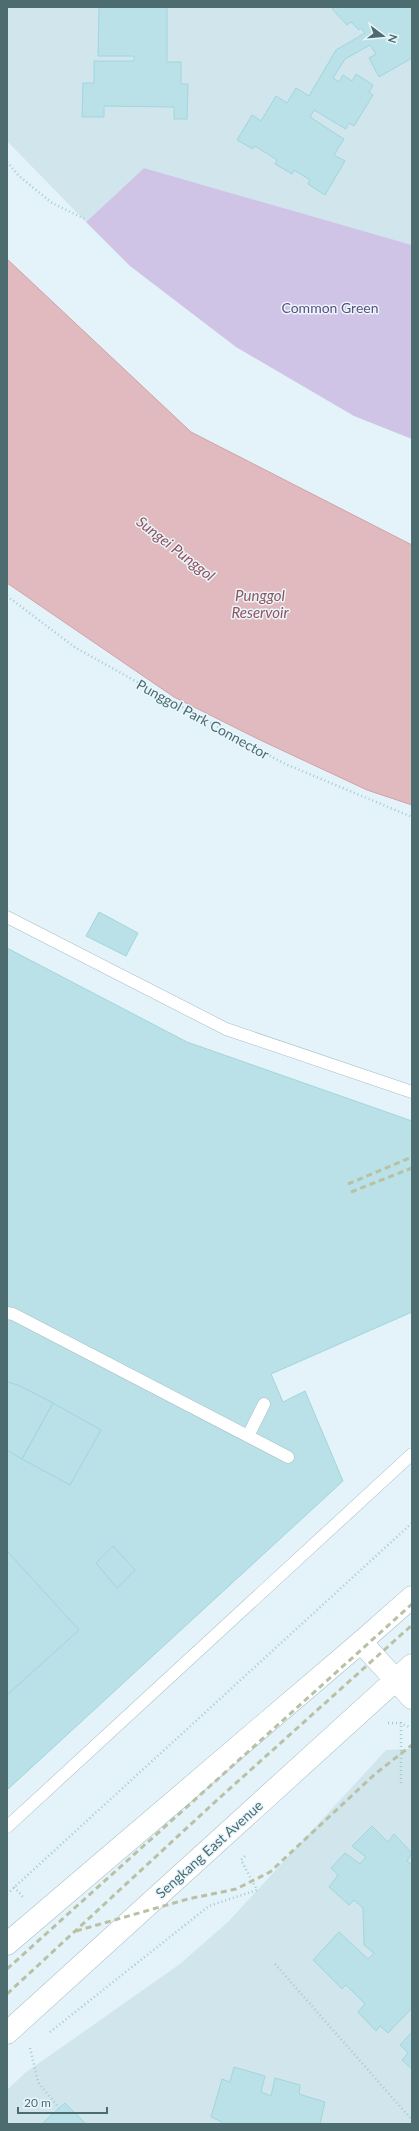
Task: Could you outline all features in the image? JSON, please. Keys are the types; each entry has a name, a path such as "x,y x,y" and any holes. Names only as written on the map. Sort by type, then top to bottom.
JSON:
{"main road":[{"path":"7,1944 412,1597"},
{"path":"361,1642 412,1698"},
{"name":"Sengkang East Avenue","path":"7,2033 412,1665"}],"lane":[{"path":"7,917 226,1029 412,1092"},
{"path":"7,1313 13,1314 288,1457"},
{"path":"248,1436 264,1404"},
{"path":"7,1827 412,1454"}],"path":[{"path":"7,162 19,176 52,203 87,220"},
{"name":"Punggol Park Connector","path":"7,596 76,648 283,763 412,817"},
{"path":"7,1894 412,1523"},
{"path":"383,1728 388,1722 400,1723 412,1728"},
{"path":"400,1723 401,1786"},
{"path":"48,2034 209,1906 257,1890 242,1860 249,1850"},
{"path":"275,1964 412,2120"},
{"path":"24,2052 36,2044"},
{"path":"30,2048 38,2082 59,2108"}],"shaded area":[{"path":"7,7 412,7 412,245 144,168 86,222 7,141"},
{"path":"386,1750 412,1750 412,2124 7,2124 7,2090 25,2073 180,1964 228,1922"}],"green space":[{"name":"Common Green","path":"144,168 412,245 412,439 354,416 236,347 130,266 86,222"}],"water":[{"name":"Punggol Reservoir","path":"7,259 191,432 412,545 412,805 367,790 258,739 174,697 7,583"}],"building":[{"path":"99,7 167,7 167,62 181,62 181,84 188,84 187,119 174,119 174,107 104,106 104,117 82,117 83,83 94,83 94,61 134,61 134,56 98,56"},
{"path":"334,7 412,7 412,58 379,77 369,58 376,54 370,45 345,59 333,78 339,82 343,75 352,81 356,74 373,85 369,92 373,95 354,126 349,123 346,129 314,110 310,117 344,139 334,155 345,161 325,195 308,184 310,180 294,170 292,174 275,164 277,160 255,146 253,149 237,140 252,115 261,121 276,96 287,103 296,88 309,96 336,50 365,33 361,28 359,30 351,22 347,25 332,9"},
{"path":"99,912 138,933 126,956 86,936"},
{"path":"7,948 187,1042 412,1121 412,1312 271,1374 283,1402 305,1391 343,1481 7,1790"},
{"path":"7,1382 18,1385 53,1403 22,1459 7,1450"},
{"path":"53,1403 101,1430 70,1485 22,1459"},
{"path":"113,1546 135,1570 117,1588 96,1563"},
{"path":"7,1551 79,1630 7,1695"},
{"path":"372,1826 388,1842 394,1834 412,1853 407,1861 412,1865 412,2008 388,2033 380,2026 376,2031 358,2012 365,2004 346,1985 342,1989 313,1960 339,1932 368,1959 374,1953 364,1945 363,1908 354,1900 349,1905 329,1887 338,1875 331,1868 345,1853 360,1864 366,1857 352,1846"},
{"path":"412,2032 412,2069 402,2060 408,2053 400,2045"},
{"path":"234,2067 265,2076 261,2092 271,2096 275,2078 300,2085 299,2094 325,2102 320,2124 222,2124 222,2122 211,2117 222,2079 230,2082"},
{"path":"65,2103 86,2124 42,2124 59,2108"}],"railway":[{"path":"348,1184 412,1157"},
{"path":"351,1192 412,1168"},
{"path":"7,1969 412,1604"},
{"path":"7,1994 216,1801 412,1625"},
{"path":"76,1931 188,1899 236,1889 270,1872 375,1774 412,1745"}],"water label":[{"name":"Sungei Punggol","path":"176,548"}]}
